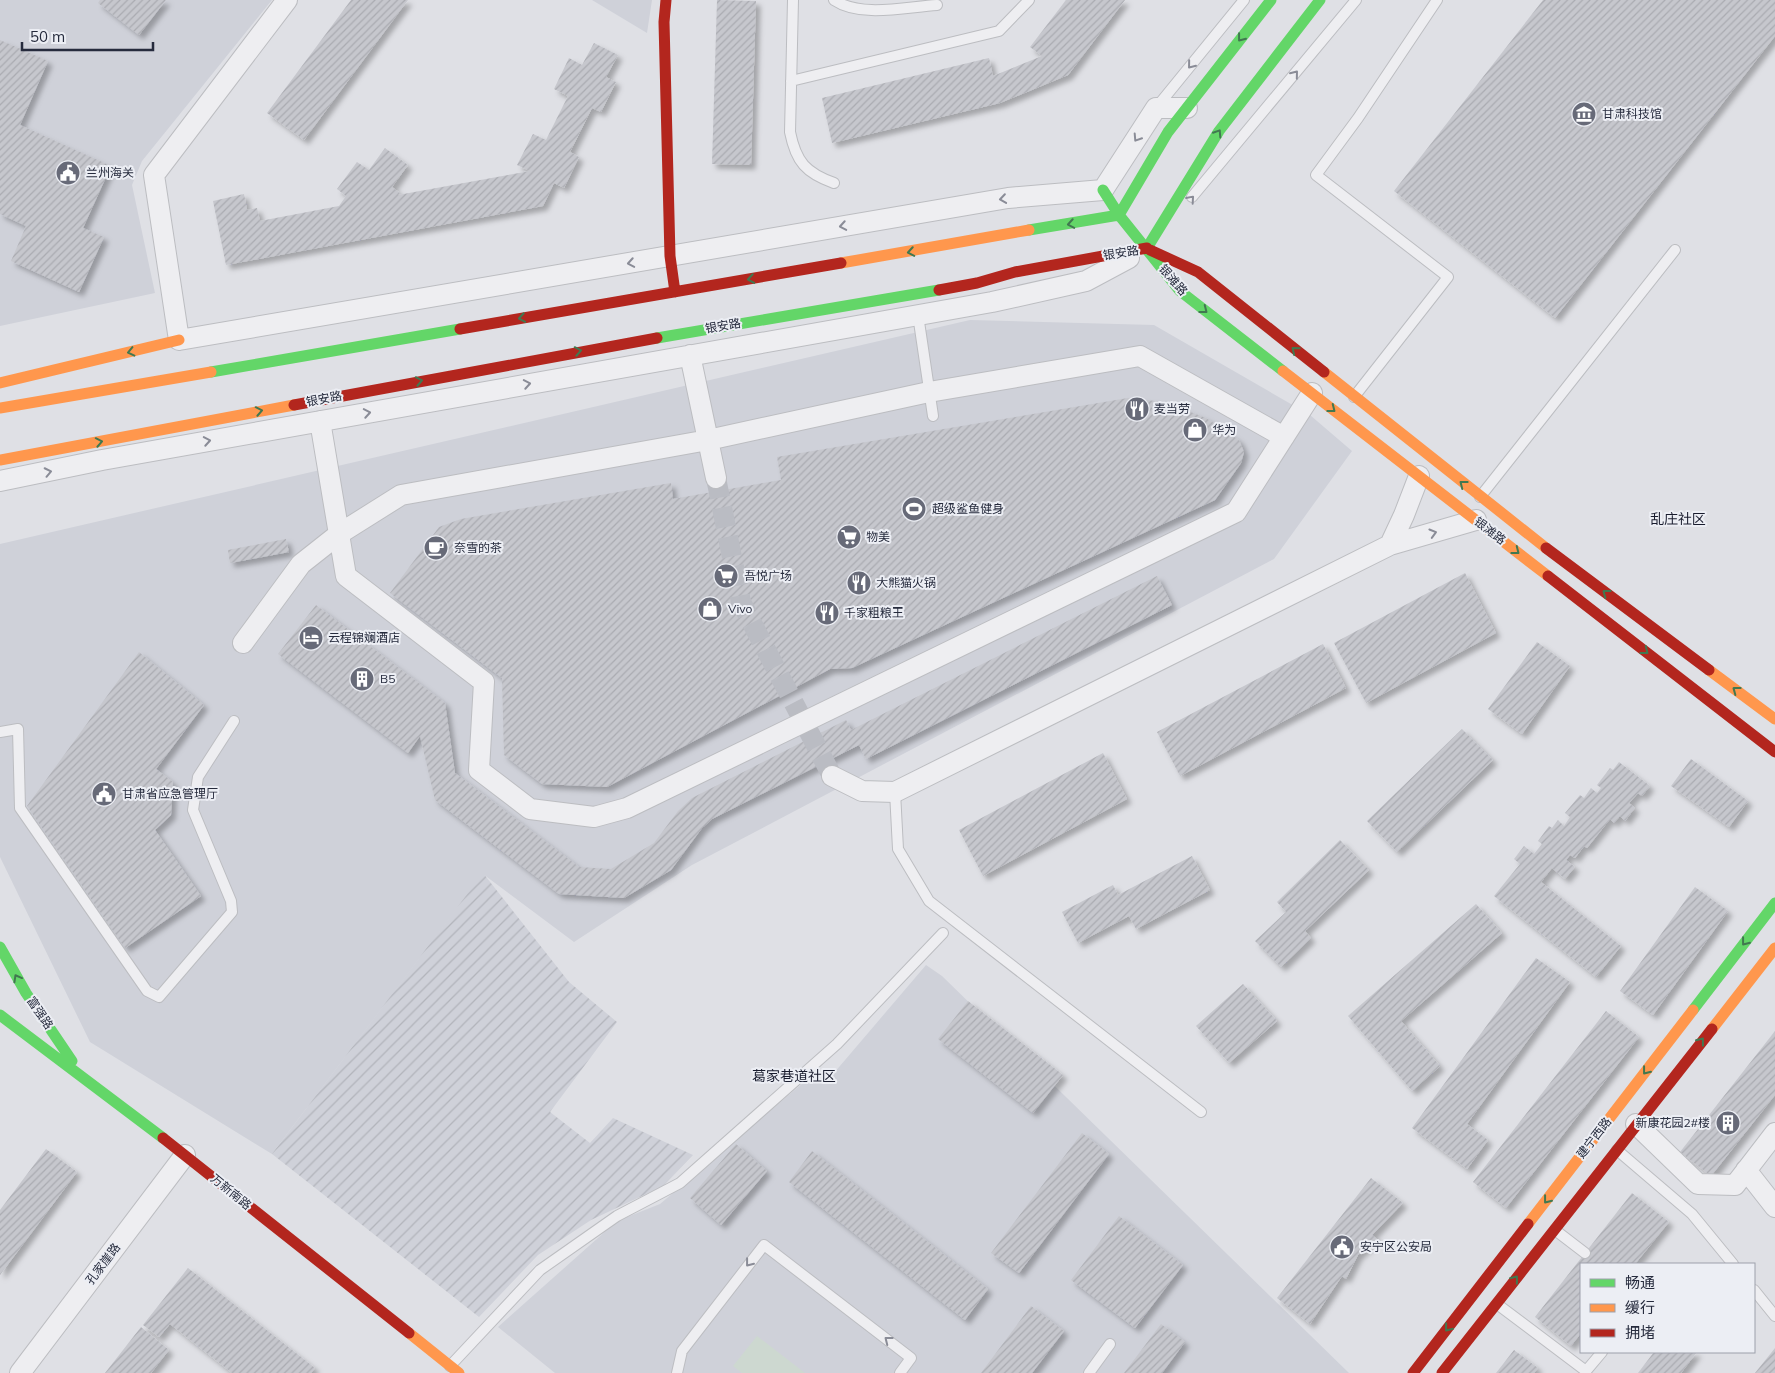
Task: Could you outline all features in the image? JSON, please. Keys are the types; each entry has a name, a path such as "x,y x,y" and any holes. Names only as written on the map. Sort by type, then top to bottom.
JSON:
{"main road":[{"path":"666,0 664,22 670,256 675,292"},
{"path":"0,408 1119,215 1168,132 1271,0"},
{"name":"银安路","path":"0,460 581,350 977,283 1044,267 1147,249 1219,131 1320,0"},
{"path":"1103,190 1119,215 1147,249"},
{"name":"银滩路","path":"1147,249 1180,291 1775,752"},
{"name":"银滩路","path":"1147,249 1198,272 1480,497 1775,719"},
{"path":"0,383 179,340"},
{"name":"建宁西路","path":"1414,1373 1775,904"},
{"name":"富强路","path":"0,947 26,993 83,1077"},
{"name":"建宁西路","path":"1442,1373 1775,948"},
{"name":"万新南路","path":"0,1015 185,1155 454,1370"}],"street":[{"path":"287,0 154,175 179,340 1008,198 1103,190 1156,108 1187,108"},
{"path":"0,482 102,460 992,302 1086,281 1147,249"},
{"path":"690,355 716,478"},
{"path":"243,644 301,564 339,534 401,495 708,440 929,392 1140,356 1284,437"},
{"path":"320,422 346,576 484,682 479,770 530,809 594,817 627,808 1236,512 1312,393"},
{"path":"1390,545 1404,516 1419,476"},
{"path":"832,776 862,791 895,792 1390,545 1476,520"},
{"path":"1636,1124 1698,1184 1734,1185 1775,1133"},
{"name":"孔家崖路","path":"20,1373 185,1155"},
{"path":"1746,1170 1775,1206"}],"lane":[{"path":"793,0 790,132 793,150 803,165 817,177 834,183"},
{"path":"834,0 845,7 877,9 937,5"},
{"path":"791,82 999,30 1029,0"},
{"path":"1156,108 1244,0"},
{"path":"1147,249 1214,172 1356,0"},
{"path":"1354,397 1448,277 1316,175 1358,118 1437,0"},
{"path":"1480,497 1675,250"},
{"path":"918,315 933,416"},
{"path":"0,732 18,729 20,808 147,991 159,997 232,912 230,901 193,810 198,777 234,721"},
{"path":"895,792 898,849 929,901 1201,1112"},
{"path":"454,1370 540,1270 618,1216 680,1184 837,1044 943,934"},
{"path":"1616,1150 1692,1214 1732,1263"},
{"path":"1554,1229 1585,1253"},
{"path":"677,1373 682,1350 764,1244 912,1358 900,1373"},
{"path":"1755,1291 1775,1316"},
{"path":"1496,1303 1586,1371 1601,1353"},
{"path":"1089,1373 1110,1344"}],"shaded area":[{"name":"兰州海关","path":"0,0 272,0 142,161 132,185 155,293 0,326"},
{"path":"592,0 652,0 647,33"},
{"path":"970,320 1154,325 1310,415 1352,451 1274,559 692,865 574,942 483,874 272,1154 90,1042 0,857 0,544"},
{"path":"483,873 569,982 617,1022 550,1112 590,1143 613,1118 693,1155 663,1186 591,1220 538,1255 479,1317 272,1154"},
{"path":"926,965 942,976 1349,1373 555,1373 498,1327 617,1221 660,1204 810,1077 828,1080"},
{"path":"757,1336 805,1373 742,1373 733,1366"}],"building":[{"path":"100,0 166,0 139,35 98,3"},
{"path":"351,0 408,0 304,140 267,113"},
{"path":"717,0 756,1 751,165 712,164"},
{"path":"1066,0 1125,0 1068,75 1000,103 832,143 822,98 989,58 993,76 1042,56 1030,47"},
{"name":"甘肃科技馆","path":"1543,0 1775,0 1775,36 1555,318 1394,191"},
{"path":"0,40 48,61 20,125 111,166 83,228 104,237 79,292 11,261 26,226 0,214"},
{"path":"594,43 618,55 606,77 616,82 601,112 592,108 570,152 579,157 564,188 554,183 543,206 226,265 213,201 244,194 247,210 257,208 260,221 339,206 346,196 337,189 357,162 369,170 385,148 408,165 392,187 400,193 398,195 530,171 517,165 533,134 546,140 568,96 554,89 569,58 582,65"},
{"name":"吾悦广场","path":"1128,398 1165,402 1206,418 1239,440 1244,452 1241,463 1215,500 852,668 830,669 607,787 542,784 504,755 502,678 390,593 439,527 461,519 671,483 673,499 781,480 777,457"},
{"path":"286,539 289,552 230,563 228,550"},
{"path":"1465,573 1496,633 1366,703 1334,643"},
{"path":"1157,576 1172,605 866,759 859,745 712,819 702,828 671,870 624,898 559,894 435,800 420,736 408,753 278,654 316,605 445,703 455,773 579,867 611,869 654,843 678,811 692,798 846,720 851,730"},
{"path":"1537,642 1570,666 1522,734 1488,709"},
{"path":"1323,644 1346,688 1180,776 1157,732"},
{"name":"甘肃省应急管理厅","path":"139,652 204,705 156,769 173,782 171,815 155,830 201,896 125,948 27,806"},
{"path":"1462,729 1493,760 1397,852 1367,821"},
{"path":"1103,753 1127,799 983,876 959,830"},
{"path":"1691,759 1748,801 1729,827 1671,786"},
{"path":"1619,762 1650,786 1642,796 1638,793 1629,803 1635,808 1625,821 1620,816 1614,823 1610,819 1587,848 1584,846 1575,858 1570,855 1566,860 1575,867 1565,879 1552,868 1541,882 1621,946 1596,977 1494,896 1520,864 1514,859 1524,846 1534,854 1542,844 1538,841 1549,826 1552,828 1558,820 1564,826 1570,817 1565,813 1580,795 1584,798 1591,788 1597,793 1601,788 1597,785 1610,768 1613,770"},
{"path":"1340,840 1369,870 1305,931 1311,938 1281,967 1255,941 1286,912 1277,902"},
{"path":"1192,856 1210,890 1136,929 1129,916 1078,943 1062,912 1113,885 1118,895"},
{"path":"1695,887 1728,911 1653,1015 1620,991"},
{"path":"1476,904 1502,933 1401,1021 1440,1066 1412,1091 1348,1016"},
{"path":"1536,958 1570,982 1467,1124 1488,1140 1467,1169 1412,1128"},
{"path":"1243,984 1277,1021 1229,1063 1196,1026"},
{"path":"968,1001 1063,1075 1033,1113 938,1039"},
{"path":"1606,1011 1639,1037 1506,1208 1473,1182"},
{"name":"新康花园2#楼","path":"1775,1031 1775,1095 1711,1176 1680,1152"},
{"path":"1082,1133 1109,1154 1019,1273 991,1253"},
{"path":"736,1144 767,1171 721,1225 690,1198"},
{"path":"46,1149 77,1172 0,1275 0,1210"},
{"path":"812,1151 988,1289 965,1320 789,1182"},
{"name":"安宁区公安局","path":"1371,1178 1403,1203 1372,1235 1377,1239 1358,1255 1346,1279 1342,1276 1310,1324 1277,1298"},
{"path":"1632,1193 1669,1222 1636,1263 1580,1263 1580,1334 1571,1346 1535,1317"},
{"path":"1119,1216 1183,1265 1135,1328 1071,1280"},
{"path":"188,1268 315,1368 311,1373 232,1373 170,1324 159,1337 143,1325"},
{"path":"1031,1306 1064,1331 1032,1373 981,1373"},
{"path":"1161,1324 1185,1342 1162,1373 1124,1373"},
{"path":"141,1327 169,1350 151,1373 105,1373"},
{"path":"1775,1348 1775,1373 1755,1373"},
{"path":"1514,1350 1538,1368 1534,1373 1496,1373"},
{"path":"1653,1353 1696,1353 1681,1373 1638,1373"}],"tunnel":[{"path":"716,478 741,602 832,776"}],"traffic: fast":[{"path":"1029,230 1119,215 1168,132 1271,0"},
{"path":"1147,248 1219,131 1320,0"},
{"path":"1103,190 1119,215 1180,291 1283,371"},
{"path":"657,338 939,290"},
{"path":"211,372 460,329"},
{"path":"1693,1010 1775,903"},
{"path":"0,947 26,993 72,1061"},
{"path":"0,1015 163,1138"}],"traffic: slow":[{"path":"841,263 1029,230"},
{"path":"0,383 179,340"},
{"path":"1283,371 1548,576"},
{"path":"0,408 211,372"},
{"path":"1324,372 1546,548"},
{"path":"0,460 294,405"},
{"path":"1709,670 1775,719"},
{"path":"1712,1029 1775,948"},
{"path":"1528,1224 1693,1010"},
{"path":"409,1333 459,1373"}],"traffic: jam":[{"path":"666,0 664,22 670,256 675,292"},
{"path":"939,290 977,283 1015,272 1147,248"},
{"path":"1150,250 1198,272 1324,372"},
{"path":"460,329 841,263"},
{"path":"294,405 657,338"},
{"path":"1546,548 1709,670"},
{"path":"1548,576 1775,752"},
{"path":"1442,1373 1712,1029"},
{"path":"163,1138 409,1333"},
{"path":"1413,1373 1528,1224"}],"place":[{"name":"甘肃科技馆","path":"1584,114"},
{"name":"兰州海关","path":"68,173"},
{"name":"麦当劳","path":"1137,409"},
{"name":"华为","path":"1195,430"},
{"name":"超级鲨鱼健身","path":"914,509"},
{"name":"物美","path":"849,537"},
{"name":"奈雪的茶","path":"436,548"},
{"name":"吾悦广场","path":"726,576"},
{"name":"大熊猫火锅","path":"859,583"},
{"name":"Vivo","path":"710,609"},
{"name":"千家粗粮王","path":"827,613"},
{"name":"云程锦斓酒店","path":"311,638"},
{"name":"B5","path":"362,679"},
{"name":"甘肃省应急管理厅","path":"104,794"},
{"name":"新康花园2#楼","path":"1728,1123"},
{"name":"安宁区公安局","path":"1342,1247"}],"district":[{"name":"乱庄社区","path":"1678,519"},
{"name":"葛家巷道社区","path":"794,1076"}]}
